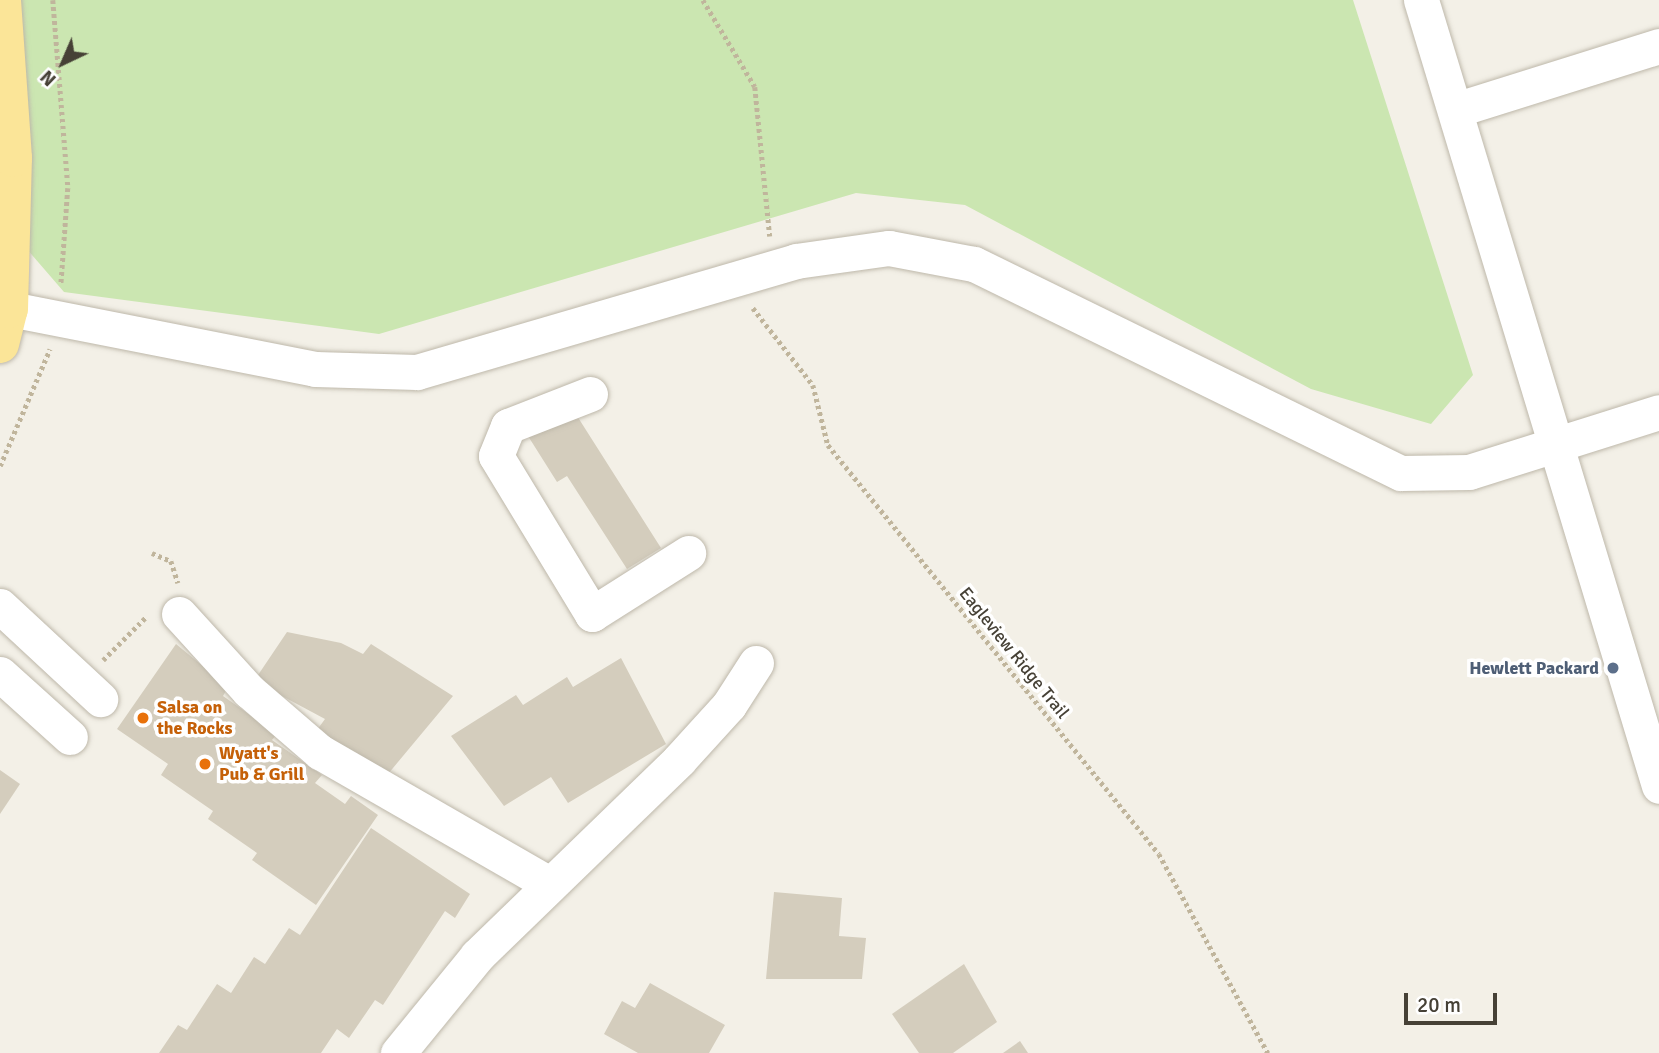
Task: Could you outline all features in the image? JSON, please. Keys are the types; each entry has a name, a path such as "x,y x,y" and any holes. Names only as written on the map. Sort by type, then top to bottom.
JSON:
{"main road":[{"path":"2,0 13,158 3,320"}],"lane":[{"path":"1421,0 1559,446 1659,786"},
{"path":"1455,110 1659,46"},
{"path":"3,320 55,320 315,369 417,372 774,268 889,248 974,264 1401,473 1469,472 1559,446 1659,412"},
{"path":"590,394 508,426 496,456 592,614 688,553"},
{"path":"0,606 100,699"},
{"path":"166,607 249,691 320,752 550,884"},
{"path":"398,1053 477,956 679,760 729,705 756,663"},
{"path":"0,674 70,737"}],"path":[{"path":"0,466 49,355 55,320 68,188 53,0"},
{"path":"703,0 755,87 774,268"},
{"name":"Eagleview Ridge Trail","path":"731,280 813,385 828,445 1159,855 1268,1053"},
{"path":"89,664 101,663 166,607 178,584 171,561 152,553"}],"green space":[{"path":"0,0 1353,0 1473,375 1431,424 1311,389 965,205 856,193 379,334 64,292 13,233"}],"building":[{"path":"572,408 661,548 627,569 567,476 557,482 528,436"},
{"path":"287,632 341,643 363,654 371,644 453,696 388,774 317,730 325,719 254,681"},
{"path":"176,644 228,687 223,696 277,734 272,740 322,775 315,783 345,804 351,796 378,815 316,905 252,860 257,853 208,819 213,811 161,775 168,764 117,729"},
{"path":"621,658 666,744 568,803 551,777 504,806 451,736 516,695 523,705 567,677 573,687"},
{"path":"0,770 20,784 0,814"},
{"path":"371,828 470,894 455,918 445,911 383,1005 375,1000 349,1038 337,1029 321,1053 159,1053 178,1025 187,1030 217,984 231,993 254,957 265,964 289,928 300,935"},
{"path":"774,892 842,898 839,936 866,938 862,979 766,979"},
{"path":"964,964 997,1022 953,1053 919,1053 892,1014"},
{"path":"650,983 725,1025 709,1053 638,1053 604,1034 622,1001 635,1008"},
{"path":"1020,1041 1028,1053 1003,1053"}],"place":[{"name":"Hewlett Packard","path":"1613,668"},
{"name":"Salsa on the Rocks","path":"143,718"},
{"name":"Wyatt's Pub & Grill","path":"205,764"}]}
